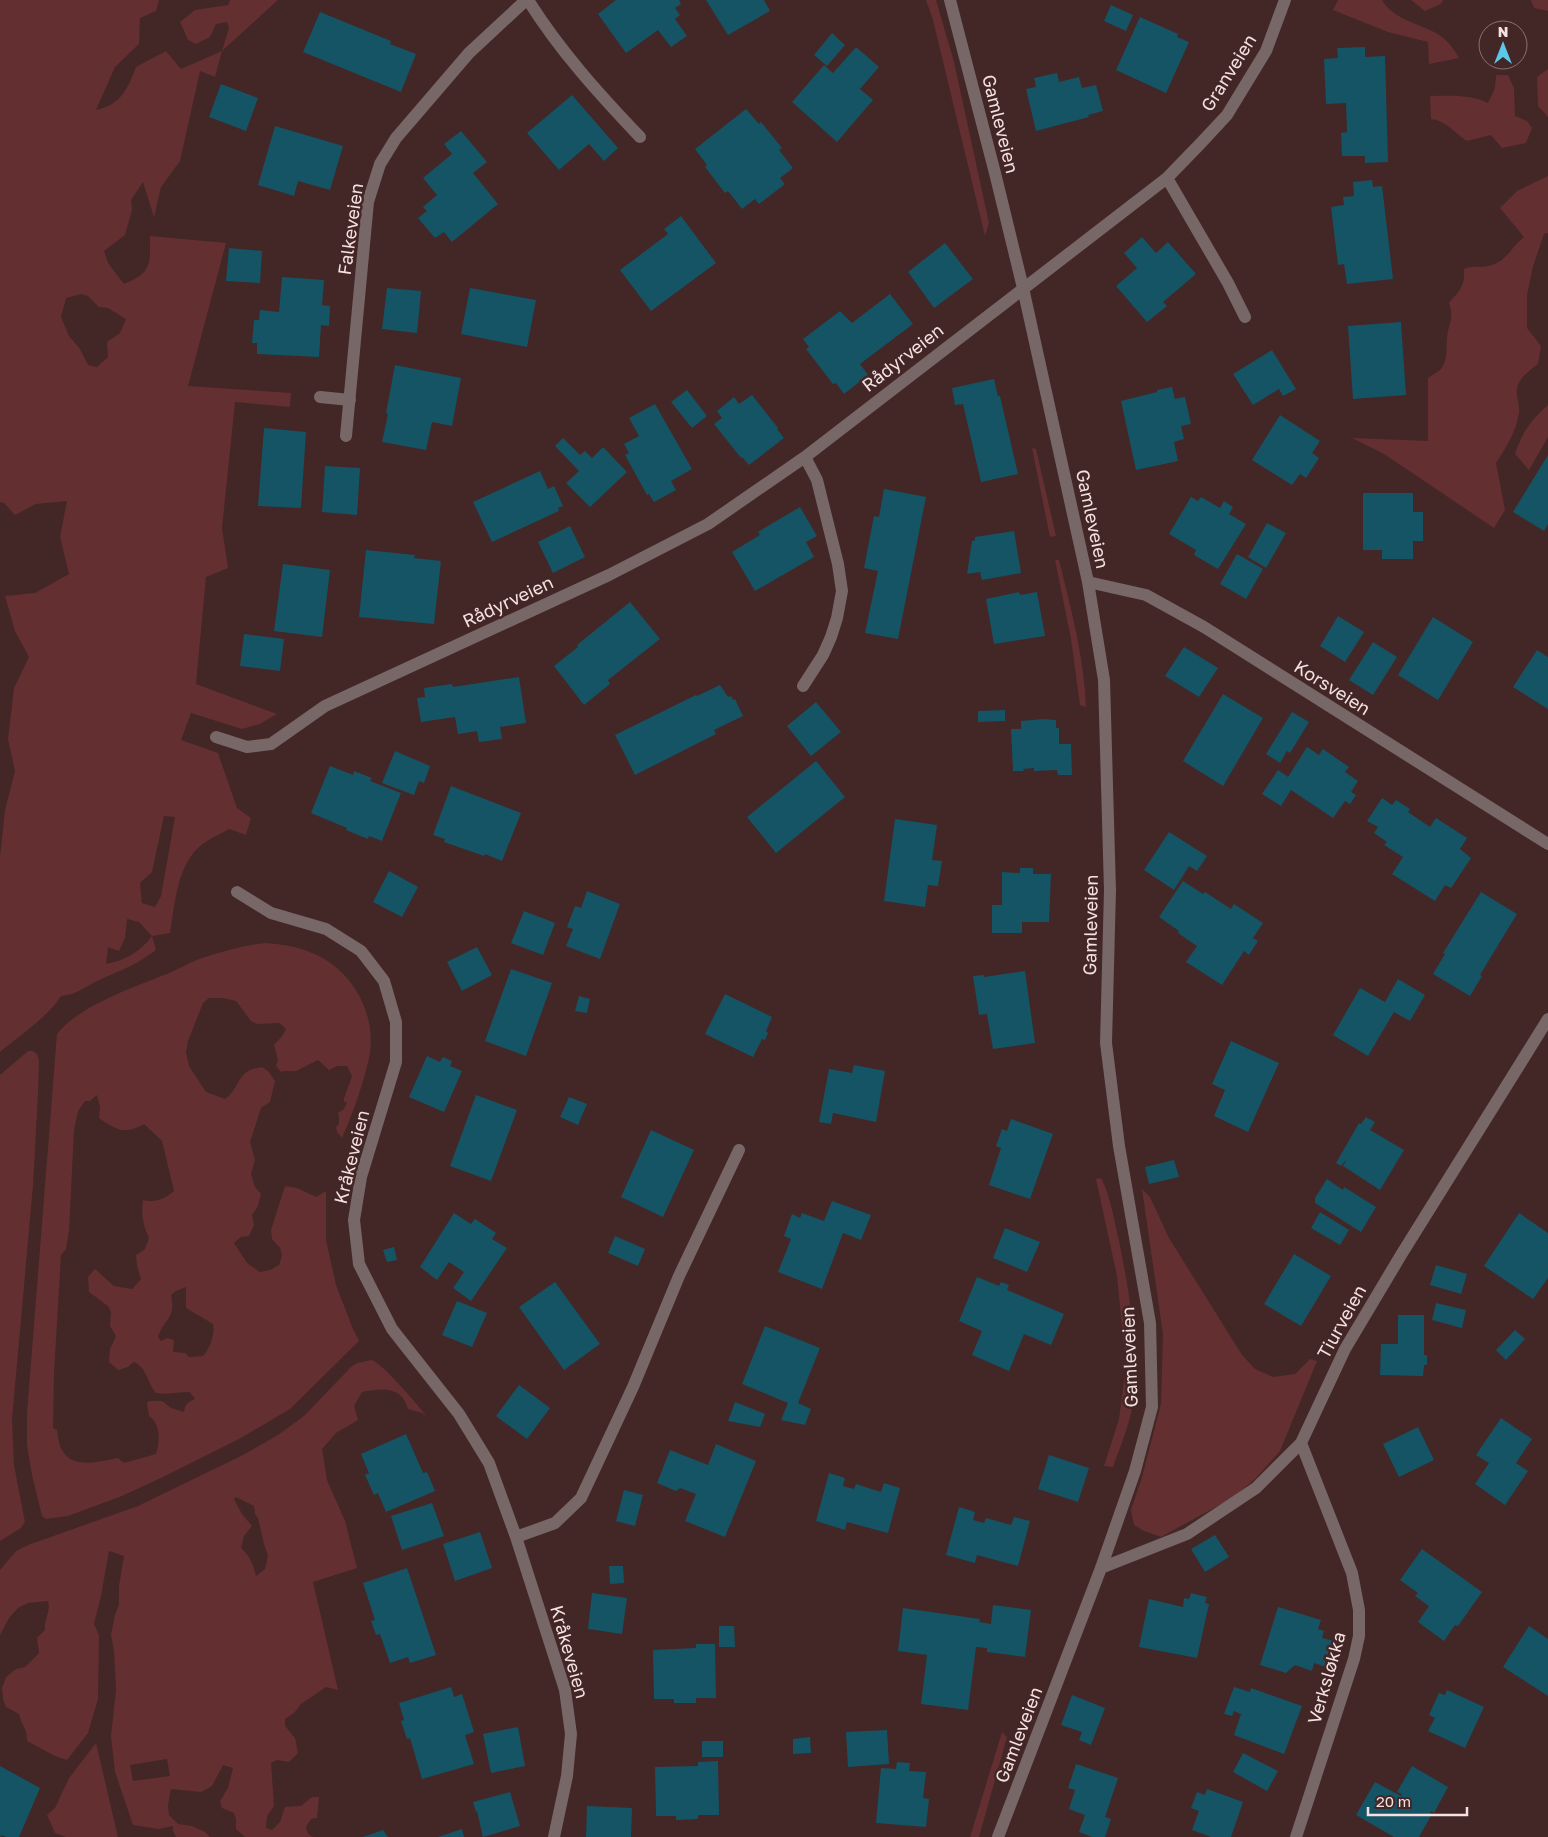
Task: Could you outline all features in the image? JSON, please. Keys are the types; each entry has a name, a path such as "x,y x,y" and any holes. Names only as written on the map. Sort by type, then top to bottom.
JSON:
{"street":[{"path":"527,0 557,43 598,93 640,137"},
{"name":"Falkeveien","path":"346,436 368,202 380,164 396,138 469,53 527,0"},
{"name":"Gamleveien","path":"950,0 1023,288 1088,582 1104,680 1110,890 1106,1043 1119,1146 1150,1323 1152,1397 1152,1407 1135,1471 1101,1568 998,1837"},
{"name":"Granveien","path":"1023,288 1167,178 1227,115 1266,51 1285,0"},
{"path":"1167,178 1228,283 1245,317"},
{"name":"Rådyrveien","path":"216,737 247,746 271,744 325,706 609,575 708,524 805,456 1023,288"},
{"path":"320,398 350,400"},
{"path":"803,686 823,655 831,637 842,591 838,564 817,480 805,456"},
{"name":"Korsveien","path":"1088,582 1146,595 1204,627 1548,844"},
{"name":"Kråkeveien","path":"237,892 271,913 326,929 361,951 384,981 396,1022 396,1062 361,1177 354,1220 359,1264 392,1329 459,1414 489,1463 516,1538 565,1690 571,1734 567,1776 554,1837"},
{"name":"Tiurveien","path":"1101,1568 1187,1534 1256,1488 1300,1443 1345,1349 1401,1255 1548,1019"},
{"path":"516,1538 555,1523 581,1498 633,1387 679,1276 739,1150"},
{"name":"Verksløkka","path":"1296,1837 1354,1659 1359,1636 1359,1610 1352,1573 1300,1443"}],"shaded area":[{"path":"0,0 159,0 156,11 140,18 139,44 115,67 96,110 105,108 118,100 130,82 136,67 166,51 181,69 222,51 215,77 200,71 180,161 161,187 154,217 143,182 131,200 132,210 125,235 104,251 108,263 124,284 140,275 148,266 150,236 226,243 188,386 291,393 290,407 235,402 222,528 228,568 206,577 196,684 277,714 260,724 242,729 191,713 181,740 218,753 237,808 251,818 246,835 229,829 207,841 195,851 188,861 179,884 170,933 152,936 156,950 134,964 79,991 61,996 41,1019 0,1052 0,857 5,810 15,771 8,739 14,688 29,657 15,631 5,596 35,593 69,574 60,537 67,501 36,504 15,515 4,503 0,502","holes":["81,294 88,296 99,307 108,308 126,319 120,333 107,342 108,357 97,367 88,365 80,349 69,336 61,317 66,298","164,816 175,817 161,896 155,907 142,903 140,883 152,872","127,919 139,922 152,936 143,947 132,954 106,964 108,947 119,951 125,938"]},
{"path":"230,0 278,0 222,51 229,28 227,22 216,24 210,37 196,44 188,40 180,22 195,10 228,5"},
{"path":"926,0 936,0 954,62 989,223 985,236 933,20"},
{"path":"1338,0 1382,0 1394,13 1402,18 1442,37 1459,58 1429,64 1428,42 1388,32 1333,10"},
{"path":"1411,0 1443,0 1441,4 1425,11"},
{"path":"1531,0 1548,0 1548,11 1534,8"},
{"path":"1548,69 1548,117 1538,106 1537,77"},
{"path":"1496,75 1508,75 1514,88 1515,116 1527,121 1532,128 1526,143 1502,148 1491,135 1467,141 1442,122 1431,119 1430,96 1467,97 1488,103 1495,88"},
{"path":"1548,176 1548,233 1544,234 1533,266 1527,295 1527,328 1541,346 1538,364 1523,376 1518,384 1518,420 1510,440 1496,463 1505,510 1494,528 1384,454 1352,438 1428,441 1428,378 1441,369 1445,362 1451,318 1449,303 1461,288 1464,280 1464,269 1488,266 1499,262 1524,237 1500,208 1517,191"},
{"path":"1548,405 1548,437 1529,470 1515,454 1528,427"},
{"path":"1032,448 1036,449 1056,536 1050,537"},
{"path":"1055,560 1059,560 1076,633 1083,669 1086,707 1080,705 1071,639"},
{"path":"258,944 276,944 302,949 323,958 337,968 358,993 365,1008 371,1041 364,1078 342,1138 337,1132 336,1127 339,1124 338,1113 344,1109 347,1102 344,1102 344,1098 352,1076 347,1066 337,1066 329,1070 318,1060 296,1071 283,1071 282,1073 276,1066 278,1060 274,1045 286,1029 280,1023 257,1024 251,1021 236,1001 223,998 209,998 203,1003 188,1041 186,1052 189,1066 206,1092 225,1099 233,1092 242,1076 253,1069 262,1067 268,1071 275,1081 270,1102 261,1108 250,1142 255,1160 251,1174 255,1187 261,1194 258,1206 252,1215 254,1225 249,1236 241,1237 234,1243 247,1263 260,1272 270,1270 279,1265 282,1255 280,1248 272,1239 271,1230 285,1186 297,1188 316,1197 326,1191 326,1240 336,1285 359,1341 290,1409 239,1439 122,1496 68,1516 46,1519 42,1516 32,1475 27,1445 27,1413 57,1034 78,1015 108,998 167,974 193,961","holes":["97,1095 100,1107 99,1118 121,1130 131,1129 144,1124 162,1141 174,1191 160,1200 143,1200 143,1220 149,1238 145,1249 136,1255 141,1279 132,1289 114,1286 95,1269 88,1277 89,1292 108,1306 111,1312 110,1326 116,1336 110,1349 109,1362 118,1370 128,1367 134,1362 139,1365 156,1393 190,1392 195,1399 187,1404 184,1412 171,1408 162,1401 149,1401 147,1403 149,1416 158,1428 156,1454 124,1463 118,1458 89,1463 75,1461 62,1451 57,1430 53,1428 54,1373 61,1255 66,1249 69,1231 74,1130 78,1111 85,1101 90,1101","186,1287 186,1308 213,1324 211,1341 203,1356 189,1357 185,1353 173,1352 174,1340 167,1338 161,1341 158,1337 171,1314 171,1295"]},
{"path":"28,1051 33,1051 37,1054 39,1061 38,1093 33,1185 12,1420 14,1465 25,1522 21,1528 0,1541 0,1075"},
{"path":"1101,1178 1110,1201 1119,1241 1130,1300 1134,1340 1132,1409 1113,1467 1104,1466 1119,1419 1126,1367 1117,1276 1096,1179"},
{"path":"1142,1189 1150,1197 1169,1238 1242,1355 1255,1369 1273,1377 1295,1374 1310,1359 1317,1361 1280,1451 1256,1478 1234,1497 1161,1537 1134,1525 1131,1510 1142,1477 1161,1404 1163,1334"},
{"path":"372,1360 377,1363 401,1386 427,1417 422,1413 408,1409 401,1396 396,1392 377,1390 362,1392 354,1406 358,1420 336,1433 322,1449 327,1480 345,1521 357,1568 313,1582 338,1690 326,1687 301,1704 294,1713 285,1719 285,1726 295,1738 298,1753 289,1762 277,1760 271,1763 274,1806 267,1816 266,1828 272,1830 280,1822 285,1807 301,1806 312,1797 319,1797 317,1818 311,1819 306,1827 308,1834 313,1837 245,1837 236,1829 234,1813 222,1808 220,1801 228,1788 233,1768 223,1765 212,1786 201,1792 171,1789 168,1805 169,1815 178,1824 192,1826 205,1832 210,1837 176,1837 173,1826 159,1829 133,1825 115,1772 111,1736 116,1690 114,1651 111,1635 119,1604 119,1586 124,1556 109,1551 94,1624 99,1635 98,1699 88,1733 67,1760 55,1756 27,1741 19,1714 6,1707 3,1699 2,1688 6,1677 16,1669 25,1667 39,1653 37,1638 45,1630 49,1605 48,1601 28,1603 18,1608 9,1618 0,1635 0,1570 16,1551 28,1545 138,1506 243,1455 278,1435 304,1416 357,1363","holes":["236,1497 254,1506 268,1556 265,1569 256,1576 251,1561 241,1548 244,1536 252,1526 242,1514 234,1499","167,1759 170,1776 133,1781 130,1765"]},
{"path":"1002,1732 1007,1737 979,1837 970,1837"},
{"path":"96,1743 118,1837 66,1837 55,1833 47,1815 55,1808 69,1778"}],"building":[{"path":"616,0 679,0 681,4 675,8 680,15 675,19 687,36 671,47 658,30 626,53 598,14"},
{"path":"706,0 764,0 770,11 728,35"},
{"path":"1111,5 1133,15 1126,31 1104,21"},
{"path":"320,12 391,41 390,44 416,54 401,92 303,52"},
{"path":"1140,17 1178,34 1177,37 1189,42 1166,93 1116,70"},
{"path":"832,33 845,45 827,66 814,55"},
{"path":"856,47 879,67 860,89 873,100 837,142 792,102 824,65 833,73"},
{"path":"1365,47 1365,57 1385,56 1388,162 1365,163 1365,156 1342,156 1341,133 1347,132 1346,103 1326,104 1324,59 1338,58 1337,48"},
{"path":"1057,73 1059,82 1079,77 1082,88 1096,85 1103,111 1088,115 1089,117 1036,131 1026,89 1036,87 1034,78"},
{"path":"221,84 258,98 246,131 209,117"},
{"path":"572,95 618,148 604,161 589,144 559,170 527,133"},
{"path":"746,109 759,124 761,122 782,148 779,150 793,168 780,178 785,184 759,204 755,199 742,209 728,191 725,193 705,167 707,165 695,149"},
{"path":"275,126 343,146 330,190 298,181 294,196 258,185"},
{"path":"461,131 487,162 473,173 498,204 452,242 444,232 435,238 418,218 427,211 423,207 437,195 423,178 452,154 444,144"},
{"path":"1372,180 1373,187 1382,186 1393,279 1347,284 1344,264 1338,265 1331,207 1344,205 1343,197 1354,196 1353,182"},
{"path":"681,216 716,263 651,311 620,270 668,234 664,229"},
{"path":"1142,237 1156,253 1168,242 1196,274 1163,302 1167,306 1147,322 1116,286 1137,268 1124,253"},
{"path":"945,243 973,279 934,308 908,272"},
{"path":"229,248 262,251 260,283 226,281"},
{"path":"282,277 324,280 322,305 330,306 329,326 321,325 319,357 257,354 257,343 252,343 254,320 259,320 260,310 279,312"},
{"path":"387,288 421,291 417,333 382,329"},
{"path":"470,288 536,300 527,347 461,334"},
{"path":"890,294 913,324 860,364 868,375 844,394 836,383 833,384 806,349 809,347 803,339 840,311 852,323"},
{"path":"1401,322 1406,395 1353,399 1348,326"},
{"path":"1272,350 1296,389 1283,396 1279,389 1253,405 1233,374"},
{"path":"395,365 461,378 452,426 432,422 426,450 382,442"},
{"path":"994,379 998,396 1000,396 1018,474 981,482 963,404 955,405 952,388"},
{"path":"1172,387 1175,399 1185,397 1191,424 1181,426 1184,439 1174,442 1178,461 1136,470 1121,401"},
{"path":"687,390 707,416 692,428 671,402"},
{"path":"752,395 784,438 749,465 741,458 714,424 722,418 717,411 734,397 739,404"},
{"path":"655,404 692,469 671,481 676,490 654,502 649,494 647,495 625,455 629,453 624,444 639,436 629,418"},
{"path":"1280,415 1320,441 1312,453 1319,458 1306,478 1300,474 1292,485 1252,460"},
{"path":"264,428 306,432 301,508 258,506"},
{"path":"563,438 580,455 585,451 592,458 604,448 627,472 590,507 566,483 579,471 555,446"},
{"path":"1548,455 1548,524 1544,531 1513,512"},
{"path":"325,466 360,468 357,515 322,512"},
{"path":"540,471 548,489 554,486 563,506 558,508 559,511 492,542 473,502"},
{"path":"884,489 926,497 898,639 865,633 878,571 864,568 874,516 879,517"},
{"path":"1363,493 1413,493 1413,512 1423,512 1423,541 1413,541 1413,559 1382,559 1382,550 1363,550"},
{"path":"1191,497 1198,501 1201,497 1220,508 1224,501 1233,507 1229,514 1246,524 1218,569 1194,555 1196,550 1169,534"},
{"path":"800,507 817,536 806,542 814,557 755,591 732,552 760,535 758,532"},
{"path":"1267,523 1286,533 1266,568 1248,557"},
{"path":"570,526 585,557 553,573 538,542"},
{"path":"1014,531 1021,573 982,580 980,572 967,574 972,541 975,540 975,537"},
{"path":"366,550 415,555 414,558 441,561 434,624 359,617"},
{"path":"1237,554 1263,569 1246,599 1220,584"},
{"path":"283,564 330,570 322,637 274,631"},
{"path":"1019,592 1020,595 1037,592 1045,636 994,644 986,599"},
{"path":"630,602 660,639 608,680 610,684 584,705 554,666"},
{"path":"1338,616 1364,632 1345,662 1320,646"},
{"path":"1433,617 1473,642 1438,700 1398,675"},
{"path":"244,634 284,639 280,671 240,666"},
{"path":"1373,642 1397,657 1373,695 1349,680"},
{"path":"1184,647 1218,668 1199,697 1165,676"},
{"path":"1537,650 1548,657 1548,709 1513,687"},
{"path":"519,677 526,723 500,727 502,739 479,742 477,731 458,734 455,717 421,722 417,698 425,697 424,688 452,684 453,687"},
{"path":"720,685 728,697 731,696 733,700 735,699 743,716 714,730 716,734 635,775 615,735"},
{"path":"1223,694 1263,718 1223,786 1183,761"},
{"path":"816,702 841,732 811,756 787,726"},
{"path":"1005,710 1005,721 978,722 978,711"},
{"path":"1292,712 1309,722 1290,753 1287,751 1280,763 1266,754"},
{"path":"1056,720 1056,728 1059,728 1059,744 1071,744 1072,775 1058,775 1057,770 1034,771 1034,768 1023,769 1024,771 1013,771 1011,729 1021,729 1021,721"},
{"path":"1307,747 1319,755 1323,749 1349,767 1345,772 1358,781 1351,792 1356,795 1350,804 1345,801 1333,818 1291,790 1281,806 1262,794 1278,770 1288,777"},
{"path":"395,751 430,766 424,783 419,781 414,795 382,783"},
{"path":"816,761 845,797 776,853 747,817"},
{"path":"330,766 353,775 354,771 372,778 370,781 401,793 382,841 369,836 368,839 311,813"},
{"path":"451,786 521,813 502,861 444,842 445,839 433,835"},
{"path":"1382,798 1392,805 1396,800 1410,809 1408,812 1430,827 1436,818 1467,838 1460,849 1471,858 1451,888 1445,885 1435,901 1392,874 1403,857 1384,845 1387,842 1374,833 1378,827 1367,821"},
{"path":"895,819 937,825 932,860 942,861 938,886 928,885 925,907 884,901"},
{"path":"1169,832 1207,856 1197,871 1189,866 1174,890 1144,870"},
{"path":"1020,868 1033,868 1033,874 1051,874 1049,922 1022,922 1022,933 992,933 992,905 1002,905 1002,872 1020,873"},
{"path":"389,871 418,887 402,917 373,902"},
{"path":"1183,881 1203,894 1205,892 1231,909 1234,904 1263,923 1253,938 1258,941 1249,955 1244,951 1222,985 1186,962 1197,946 1159,917"},
{"path":"587,891 620,904 600,959 566,946 573,929 567,927 575,906 581,908"},
{"path":"1481,892 1517,914 1480,975 1482,976 1470,996 1433,974 1445,954 1443,953"},
{"path":"524,911 555,923 543,955 511,943"},
{"path":"477,947 492,975 462,991 447,962"},
{"path":"511,969 552,983 526,1056 485,1041"},
{"path":"1025,971 1035,1043 993,1049 987,1014 979,1015 973,976 984,975 984,977"},
{"path":"1398,979 1425,995 1410,1021 1394,1012 1368,1056 1333,1035 1360,988 1385,1002"},
{"path":"725,994 772,1017 766,1031 768,1033 765,1040 762,1039 753,1057 705,1034"},
{"path":"579,996 590,999 587,1013 575,1011"},
{"path":"1231,1041 1279,1063 1248,1132 1214,1116 1225,1090 1212,1084"},
{"path":"427,1056 440,1062 443,1057 452,1061 450,1066 462,1071 444,1112 409,1097"},
{"path":"854,1065 885,1071 876,1122 833,1113 831,1124 819,1122 829,1069 852,1073"},
{"path":"476,1095 517,1110 491,1181 450,1166"},
{"path":"569,1097 587,1104 578,1125 560,1117"},
{"path":"1366,1117 1375,1122 1370,1130 1404,1150 1380,1190 1343,1166 1347,1159 1341,1166 1336,1163 1359,1123 1361,1124"},
{"path":"1011,1119 1053,1134 1030,1199 989,1185 1001,1148 996,1146 1002,1129 1007,1131"},
{"path":"651,1130 694,1150 663,1217 621,1197"},
{"path":"1174,1160 1179,1177 1149,1184 1145,1167"},
{"path":"1327,1179 1343,1190 1344,1187 1376,1207 1361,1232 1315,1203 1315,1198"},
{"path":"832,1201 871,1215 861,1240 843,1233 822,1289 778,1272 791,1239 784,1236 792,1214 800,1218 802,1213 824,1221"},
{"path":"1320,1212 1349,1230 1340,1245 1311,1228"},
{"path":"454,1213 471,1224 475,1219 496,1233 492,1239 507,1248 471,1301 453,1288 464,1272 449,1262 437,1280 420,1267"},
{"path":"1519,1213 1548,1233 1548,1278 1533,1299 1484,1266"},
{"path":"1005,1228 1040,1242 1027,1272 993,1258"},
{"path":"615,1236 645,1249 638,1266 608,1253"},
{"path":"394,1247 397,1260 387,1262 383,1250"},
{"path":"1294,1254 1331,1276 1301,1326 1264,1304"},
{"path":"1436,1265 1467,1274 1461,1294 1430,1285"},
{"path":"977,1277 999,1286 1001,1282 1009,1285 1007,1290 1064,1314 1051,1345 1024,1334 1009,1371 972,1355 982,1331 959,1321"},
{"path":"555,1282 600,1344 564,1370 519,1307"},
{"path":"457,1301 487,1313 472,1347 442,1335"},
{"path":"1436,1303 1466,1310 1462,1328 1432,1320"},
{"path":"1398,1315 1424,1315 1424,1355 1427,1355 1427,1365 1424,1365 1423,1376 1380,1375 1381,1344 1398,1344"},
{"path":"765,1326 820,1348 798,1403 811,1409 805,1425 781,1420 788,1403 742,1384"},
{"path":"1515,1330 1525,1339 1506,1360 1496,1350"},
{"path":"519,1385 550,1408 527,1439 496,1416"},
{"path":"735,1402 765,1414 760,1427 728,1421"},
{"path":"1501,1418 1532,1439 1516,1463 1528,1471 1505,1505 1475,1484 1489,1463 1476,1455"},
{"path":"1418,1427 1434,1460 1399,1477 1383,1444"},
{"path":"406,1434 423,1473 427,1472 435,1491 386,1512 378,1493 374,1495 365,1475 369,1473 361,1454"},
{"path":"716,1444 756,1461 725,1537 685,1521 696,1494 680,1488 676,1491 657,1483 670,1450 708,1465"},
{"path":"1049,1455 1089,1468 1078,1502 1038,1489"},
{"path":"829,1473 845,1478 843,1486 854,1489 856,1484 881,1492 884,1483 900,1488 888,1533 847,1522 845,1530 816,1521"},
{"path":"624,1490 643,1495 635,1526 616,1521"},
{"path":"432,1503 444,1536 402,1550 391,1516"},
{"path":"959,1507 975,1512 973,1520 984,1523 986,1518 1011,1525 1014,1517 1030,1521 1018,1566 977,1555 975,1563 946,1555"},
{"path":"480,1532 492,1568 455,1581 443,1544"},
{"path":"1215,1535 1229,1557 1205,1572 1191,1549"},
{"path":"1422,1549 1482,1592 1458,1626 1455,1625 1444,1641 1418,1622 1429,1606 1415,1596 1418,1593 1400,1580"},
{"path":"609,1566 623,1566 624,1583 610,1584"},
{"path":"407,1568 436,1655 410,1663 408,1657 390,1663 380,1634 376,1635 371,1621 375,1620 363,1583"},
{"path":"592,1593 627,1598 622,1634 588,1629"},
{"path":"1191,1593 1207,1597 1205,1603 1209,1604 1197,1658 1139,1647 1149,1599 1183,1607 1184,1598 1189,1599"},
{"path":"993,1605 1031,1610 1025,1657 987,1652 987,1648 976,1647 968,1710 921,1704 927,1655 898,1651 903,1608 980,1619 979,1622 991,1624"},
{"path":"1278,1607 1321,1620 1318,1629 1324,1631 1322,1638 1334,1641 1326,1667 1314,1663 1312,1671 1295,1665 1286,1673 1260,1665"},
{"path":"719,1626 734,1626 735,1647 719,1647"},
{"path":"1529,1626 1548,1639 1548,1696 1503,1667"},
{"path":"696,1644 715,1644 716,1698 696,1698 696,1703 674,1703 674,1699 654,1699 653,1650 696,1648"},
{"path":"451,1687 454,1697 462,1694 474,1732 465,1735 474,1764 422,1779 410,1738 407,1739 401,1721 404,1720 399,1703"},
{"path":"1234,1687 1250,1692 1251,1688 1302,1706 1284,1754 1234,1735 1241,1714 1234,1711 1232,1716 1224,1714"},
{"path":"1447,1690 1484,1707 1465,1748 1428,1731 1435,1718 1429,1715 1439,1693 1445,1695"},
{"path":"1072,1695 1105,1708 1091,1745 1079,1740 1082,1732 1061,1725"},
{"path":"518,1727 525,1766 491,1773 483,1734"},
{"path":"887,1730 889,1764 848,1767 846,1732"},
{"path":"810,1737 811,1753 793,1754 793,1739"},
{"path":"702,1741 723,1741 723,1757 702,1757"},
{"path":"1243,1753 1278,1771 1267,1791 1233,1772"},
{"path":"718,1761 719,1815 698,1815 698,1819 676,1820 676,1816 656,1816 655,1767 698,1766 698,1762"},
{"path":"897,1762 910,1763 909,1771 926,1772 923,1798 929,1799 926,1827 876,1823 881,1768 896,1769"},
{"path":"1076,1764 1118,1778 1105,1817 1111,1819 1105,1837 1092,1837 1079,1832 1085,1815 1069,1809 1075,1790 1068,1788"},
{"path":"0,1766 40,1788 19,1837 6,1837 2,1835 0,1837"},
{"path":"1412,1766 1448,1787 1434,1813 1431,1811 1430,1813 1432,1814 1419,1837 1394,1837 1356,1815 1375,1782 1401,1796 1402,1794 1397,1792"},
{"path":"1207,1789 1243,1802 1231,1837 1211,1837 1192,1830 1199,1811 1191,1808 1197,1792 1205,1795"},
{"path":"510,1792 520,1826 483,1837 473,1802"},
{"path":"587,1806 632,1808 631,1837 586,1837"},
{"path":"462,1829 464,1837 438,1837"},
{"path":"383,1830 388,1837 363,1837"}]}
